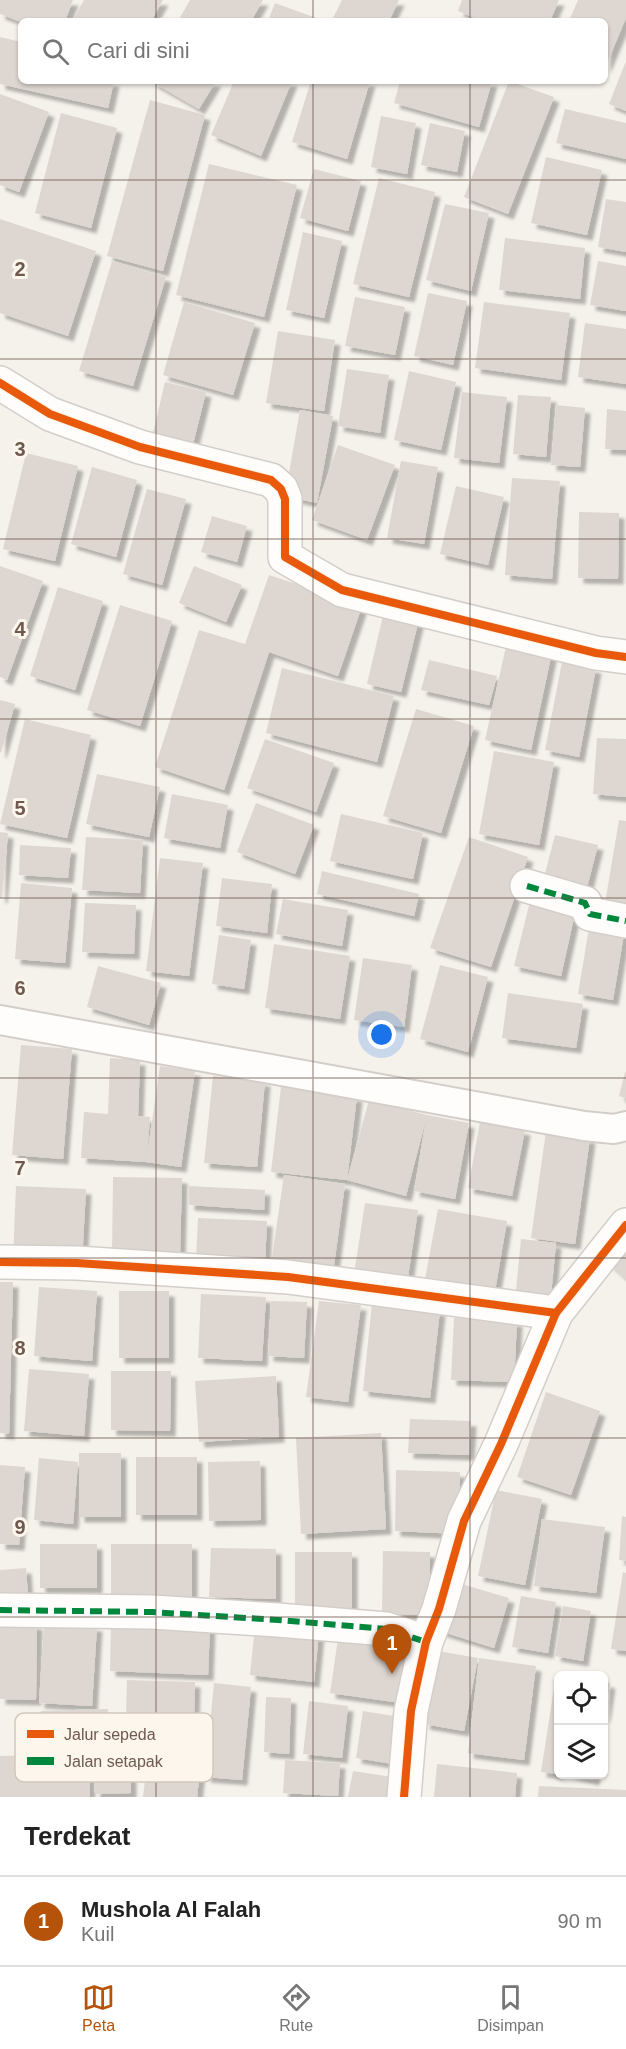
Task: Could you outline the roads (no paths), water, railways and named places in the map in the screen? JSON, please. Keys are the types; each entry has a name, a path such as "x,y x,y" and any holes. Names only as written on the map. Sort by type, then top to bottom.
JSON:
{"street":[{"path":"0,383 50,414 141,447 271,480 281,489 285,500 285,556 342,590 596,653 626,657"},
{"path":"527,886 585,903 590,914 626,921"},
{"path":"404,1797 411,1711 426,1642 439,1609 464,1521 501,1443 556,1313 626,1225"},
{"path":"0,1262 77,1263 288,1276 556,1313"},
{"path":"0,1610 152,1612 278,1620 386,1629 426,1642"}],"lane":[{"path":"0,1020 584,1126 614,1129 626,1126"}],"place":[{"name":"Mushola Al Falah","path":"392,1674"}]}
